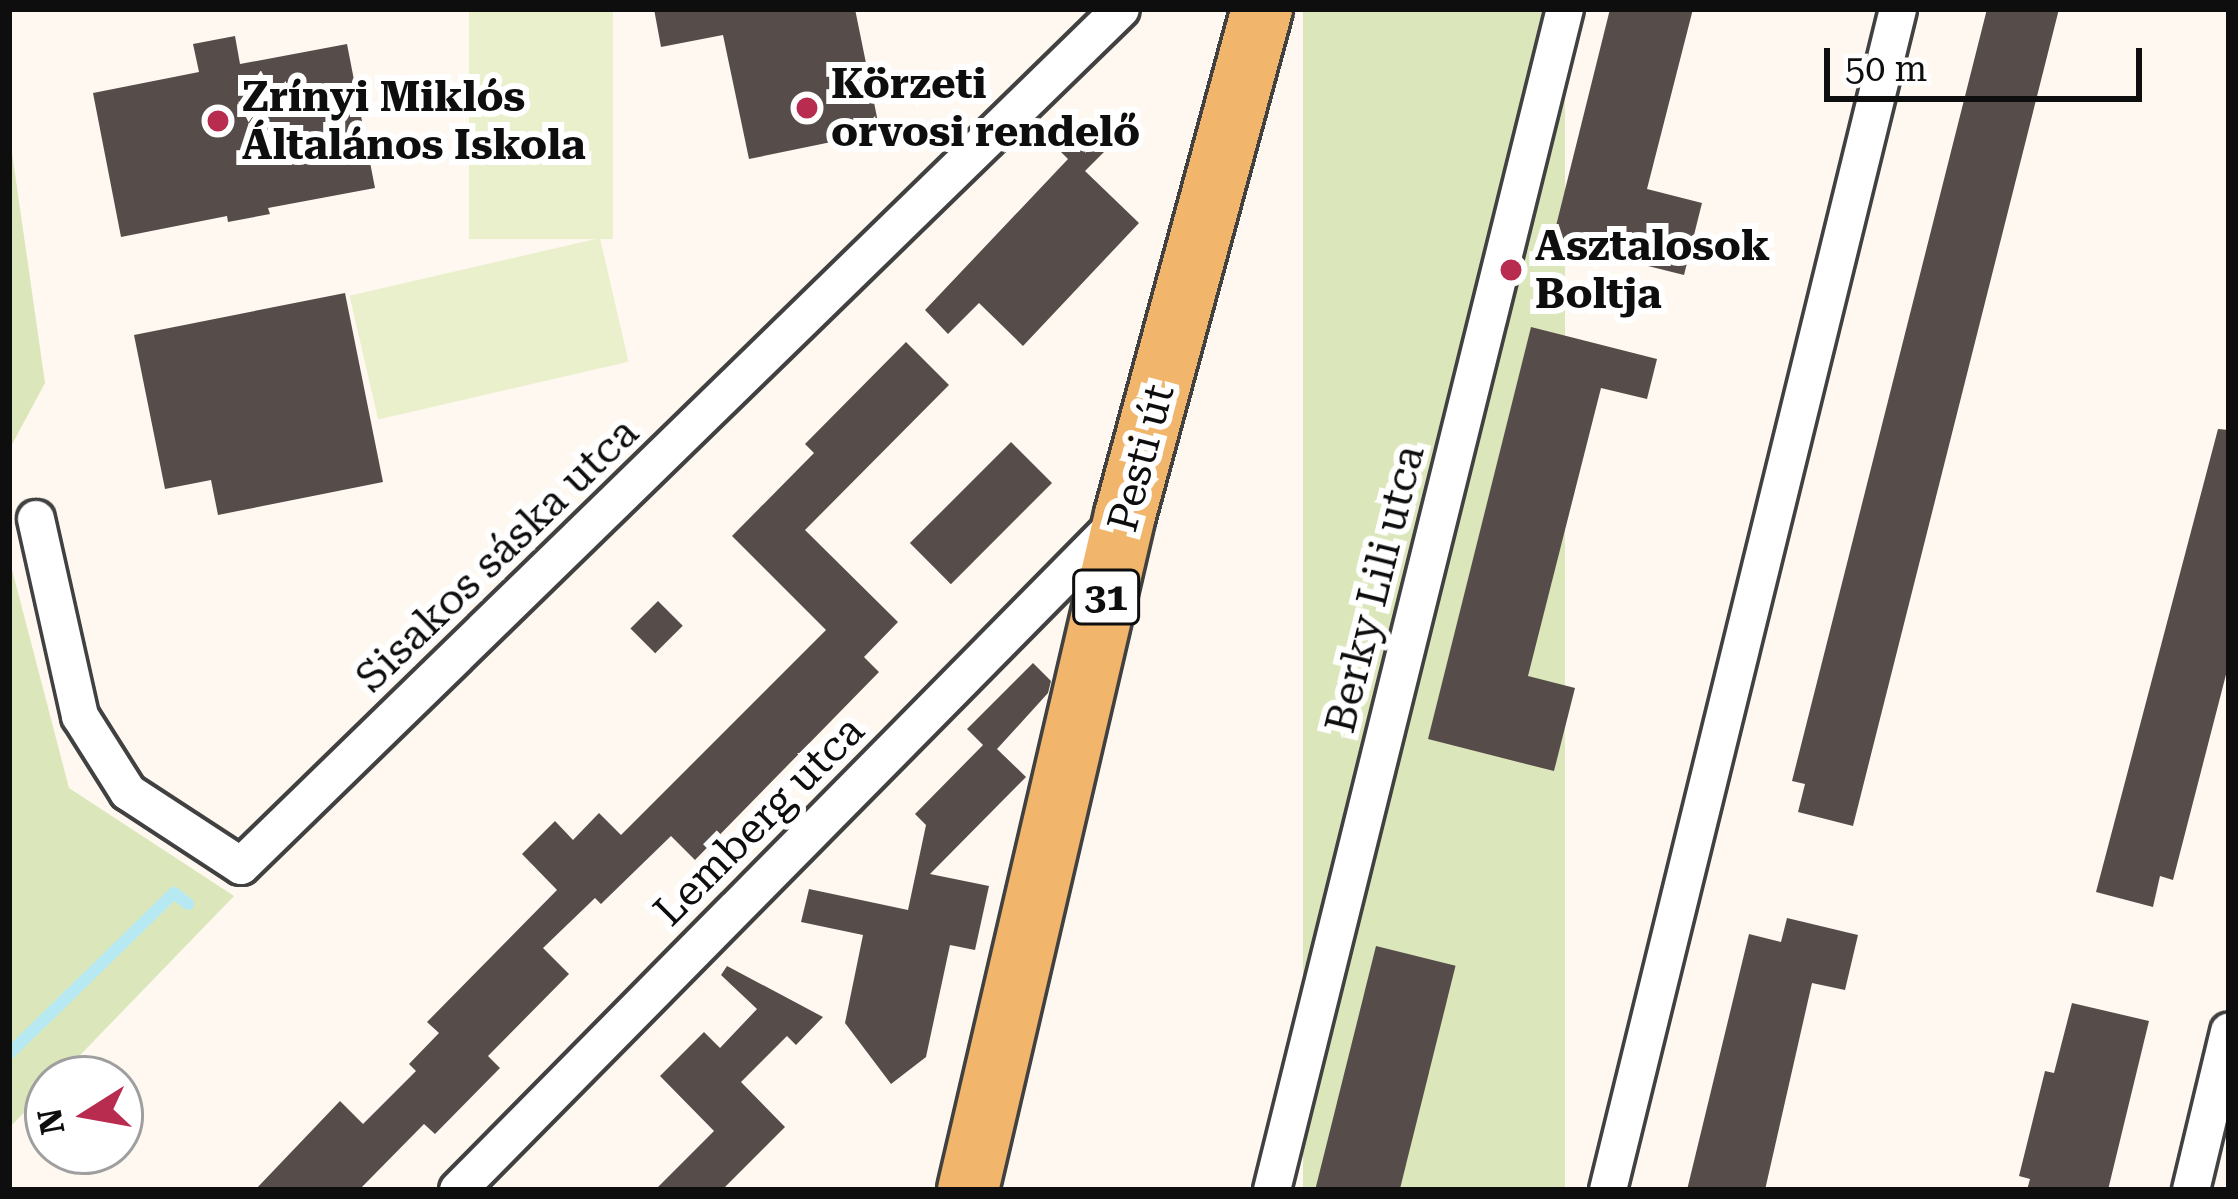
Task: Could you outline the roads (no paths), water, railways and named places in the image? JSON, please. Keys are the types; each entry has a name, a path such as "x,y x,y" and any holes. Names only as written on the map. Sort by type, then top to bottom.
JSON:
{"main road":[{"name":"Pesti út","path":"968,1190 1125,515 1262,9"}],"street":[{"name":"Sisakos sáska utca","path":"36,519 80,716 128,792 242,866 1121,9"},
{"name":"Berky Lili utca","path":"1272,1190 1565,9"},
{"path":"1608,1190 1898,9"},
{"name":"Lemberg utca","path":"458,1190 1125,515"},
{"path":"2191,1190 2229,1032"}],"waterway":[{"path":"9,1054 174,893 188,904"}],"place":[{"name":"Körzeti orvosi rendelő","path":"807,108"},
{"name":"Zrínyi Miklós Általános Iskola","path":"218,121"},
{"name":"Asztalosok Boltja","path":"1511,270"}]}
